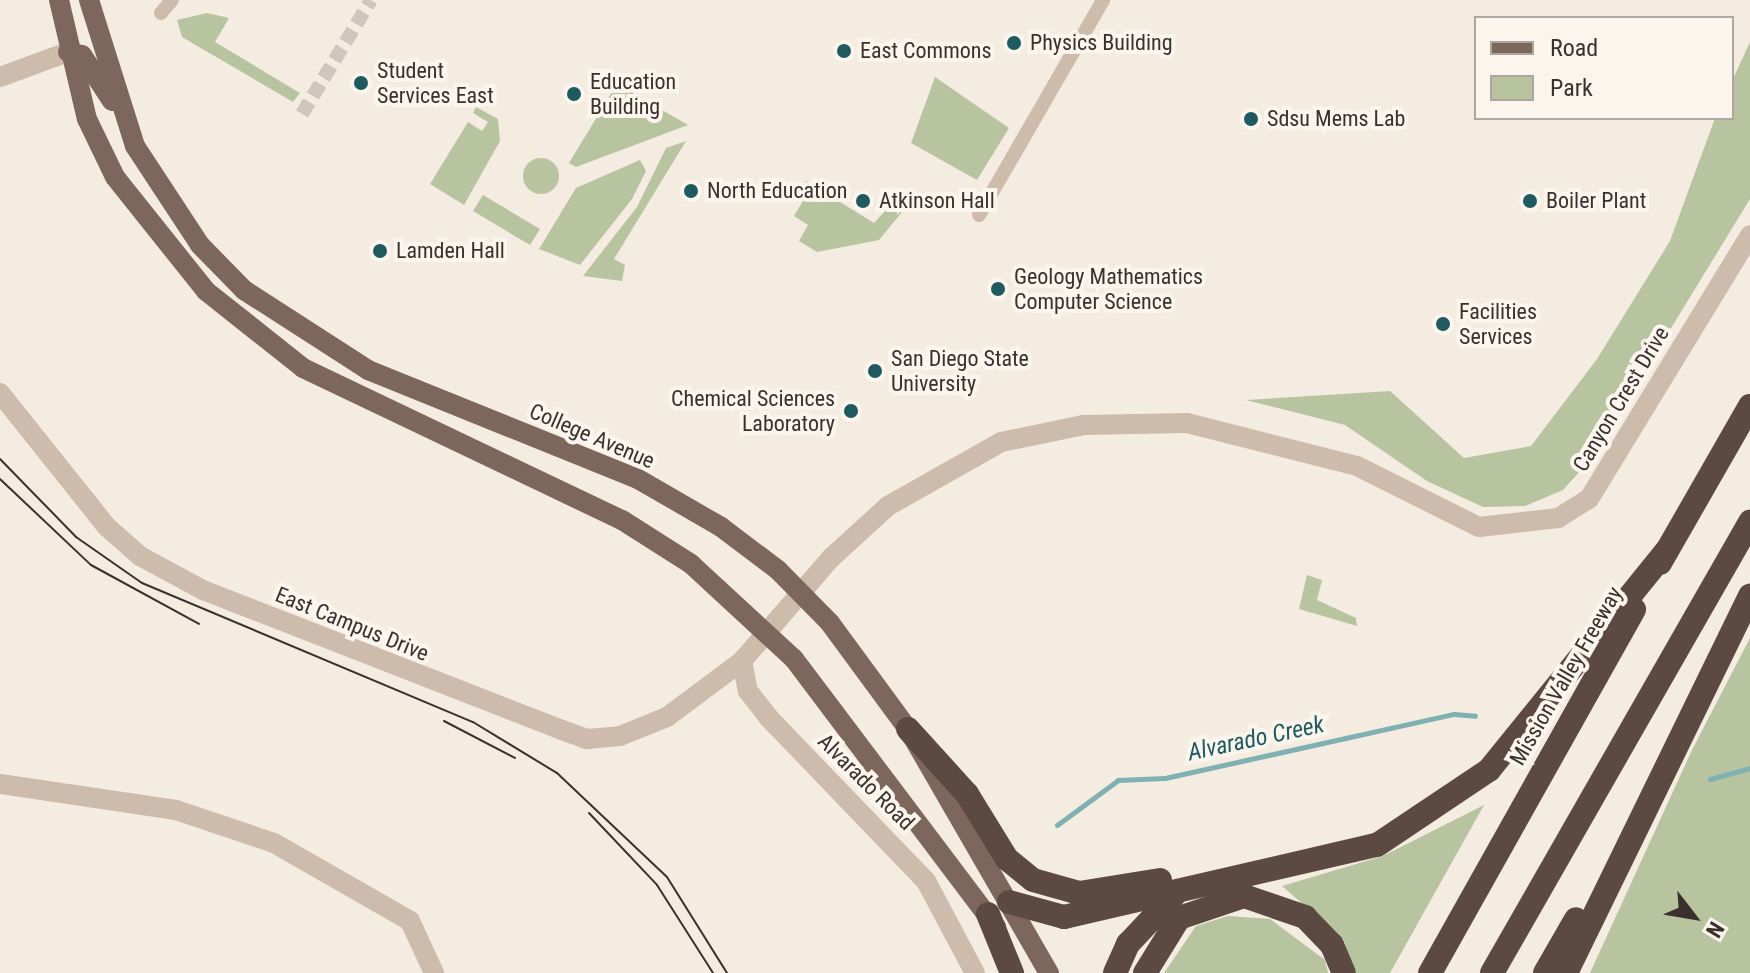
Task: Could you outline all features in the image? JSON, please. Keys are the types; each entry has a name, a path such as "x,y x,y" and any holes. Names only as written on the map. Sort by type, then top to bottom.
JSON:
{"highway":[{"name":"Mission Valley Freeway","path":"1430,973 1750,406"},
{"path":"1492,973 1750,522"},
{"path":"1012,973 999,908 1064,917 1358,852 1401,830 1489,770 1667,550"},
{"path":"1545,973 1750,595"},
{"path":"1566,973 1687,714"},
{"path":"908,729 967,794 1007,859 1033,880 1064,891 1127,887 1401,830"},
{"path":"1115,973 1128,944 1177,893"},
{"path":"1145,973 1179,918 1244,896 1305,917 1332,945 1344,973"}],"main road":[{"name":"College Avenue","path":"59,0 68,52 87,119 122,187 206,291 262,340 370,404 674,552 767,631 999,908 1049,973"},
{"name":"College Avenue","path":"89,0 125,121 200,245 306,335 368,370 638,479 721,527 801,592 908,729 999,908 1023,973"},
{"path":"68,52 82,55 125,121"}],"street":[{"path":"161,13 172,0"},
{"path":"979,215 1103,0"},
{"path":"0,77 68,52"},
{"name":"Canyon Crest Drive","path":"767,631 801,592 888,506 946,469 1001,442 1084,425 1187,423 1266,438 1357,466 1479,527 1542,525 1589,499 1750,235"},
{"name":"East Campus Drive","path":"0,393 107,527 164,569 587,739 648,728 742,661"},
{"path":"742,661 767,631"},
{"name":"Alvarado Road","path":"742,661 748,691 768,717 926,881 975,973"},
{"path":"0,784 176,810 274,843 410,921 434,973"}],"green space":[{"path":"207,13 229,18 215,42 300,93 293,102 182,37 177,20"},
{"path":"1750,42 1750,199 1591,459 1563,490 1525,506 1483,507 1427,481 1345,425 1246,400 1390,391 1464,458 1531,446 1597,359 1670,241 1714,120 1734,120 1734,77"},
{"path":"935,77 1009,128 977,180 911,143"},
{"path":"617,84 688,125 576,167 569,163"},
{"path":"476,107 498,119 500,141 464,205 430,184 468,122 482,131 488,122 473,113"},
{"path":"686,141 614,259 625,265 622,281 583,276 637,207 666,148"},
{"path":"541,158 554,163 559,176 554,189 541,194 528,189 523,176 528,163"},
{"path":"640,160 646,171 632,199 580,265 539,249 576,188"},
{"path":"806,181 874,223 900,195 911,201 879,240 817,252 799,241 808,225 794,216 807,194 801,189"},
{"path":"483,195 540,229 530,245 473,211"},
{"path":"1307,575 1322,580 1317,600 1356,618 1357,626 1299,609"},
{"path":"1750,638 1750,973 1590,973 1692,750"},
{"path":"1484,805 1390,973 1351,973 1344,940 1282,886 1383,856"},
{"path":"1228,916 1270,919 1325,960 1328,973 1164,973 1196,926"}],"waterway":[{"name":"Alvarado Creek","path":"1057,825 1118,780 1165,778 1454,714 1475,716"},
{"name":"Alvarado Creek","path":"1710,779 1750,768"}],"tunnel":[{"path":"302,114 371,0"}],"tram line":[{"path":"0,459 76,537 142,583 473,722 557,773 667,877 727,973"},
{"path":"0,479 91,565 199,624"},
{"path":"444,721 515,758"},
{"path":"589,813 657,885 713,973"}],"place":[{"name":"Physics Building","path":"1014,43"},
{"name":"East Commons","path":"844,51"},
{"name":"Student Services East","path":"361,83"},
{"name":"Education Building","path":"574,94"},
{"name":"Sdsu Mems Lab","path":"1251,119"},
{"name":"North Education","path":"691,191"},
{"name":"Atkinson Hall","path":"863,201"},
{"name":"Boiler Plant","path":"1530,201"},
{"name":"Lamden Hall","path":"380,251"},
{"name":"Geology Mathematics Computer Science","path":"998,289"},
{"name":"Facilities Services","path":"1443,324"},
{"name":"San Diego State University","path":"875,371"},
{"name":"Chemical Sciences Laboratory","path":"851,411"}]}
